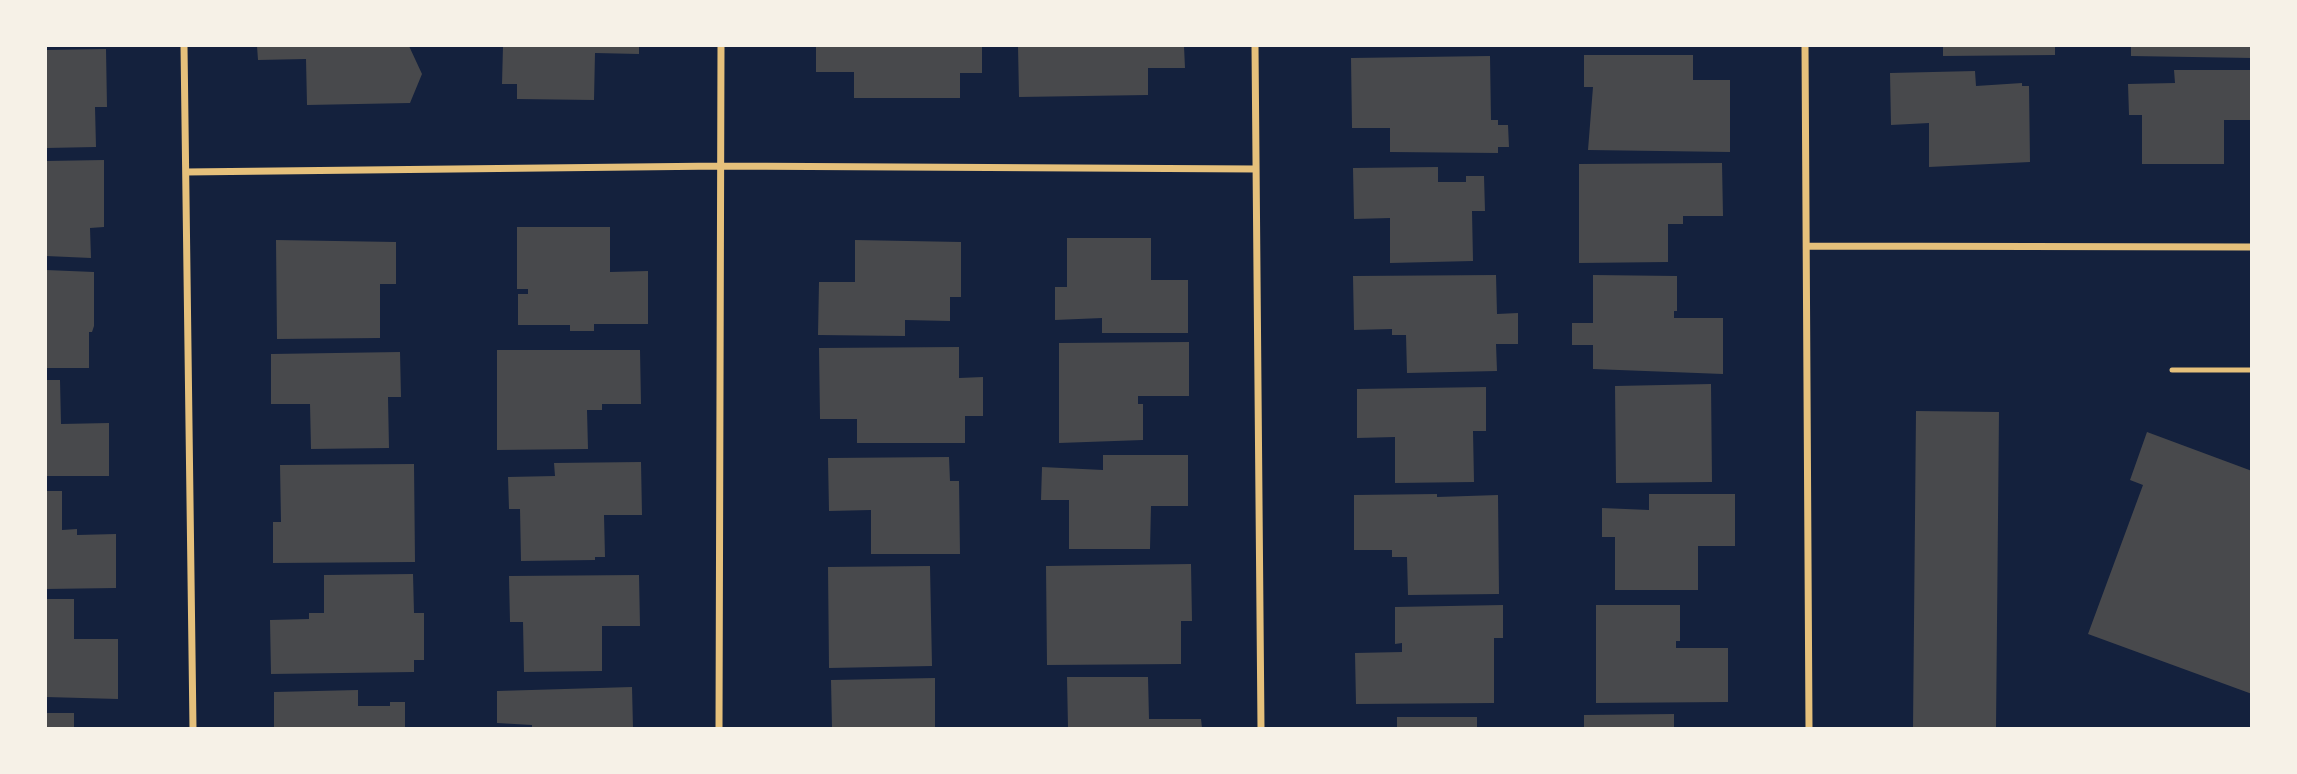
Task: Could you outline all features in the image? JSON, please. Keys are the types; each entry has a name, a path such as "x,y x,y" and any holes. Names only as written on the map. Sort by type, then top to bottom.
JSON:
{"street":[{"path":"184,46 193,729"},
{"path":"719,729 721,46"},
{"path":"1255,46 1261,729"},
{"path":"1805,46 1809,729"},
{"path":"186,172 721,166 1256,169"},
{"path":"1807,246 2252,247"}],"lane":[{"path":"2172,370 2252,370"}],"building":[{"path":"257,46 409,46 422,74 410,103 307,105 306,59 258,60"},
{"path":"503,46 639,46 639,54 595,53 594,100 517,99 517,84 502,84"},
{"path":"816,46 982,46 982,73 960,73 960,98 854,98 854,72 816,72"},
{"path":"1018,46 1184,46 1185,68 1148,68 1148,95 1019,97"},
{"path":"1943,46 2055,46 2055,55 1943,56"},
{"path":"2131,46 2252,46 2252,58 2131,56"},
{"path":"106,49 107,107 95,107 96,147 46,148 46,50"},
{"path":"1584,55 1693,55 1693,80 1730,80 1730,152 1588,150 1593,87 1584,87"},
{"path":"1490,56 1491,120 1498,120 1498,125 1508,125 1509,147 1498,147 1498,153 1390,152 1390,128 1352,128 1351,58"},
{"path":"2174,70 2252,70 2252,120 2224,120 2224,164 2142,164 2142,115 2129,115 2128,84 2175,83"},
{"path":"1975,71 1976,86 2022,83 2022,86 2029,86 2030,162 1929,167 1929,123 1891,125 1890,73"},
{"path":"104,160 104,227 90,228 91,258 46,256 46,161"},
{"path":"1722,163 1723,216 1683,216 1683,224 1668,224 1668,262 1579,263 1579,164"},
{"path":"1438,167 1438,182 1466,182 1466,176 1484,176 1485,211 1472,211 1473,261 1390,263 1390,218 1354,219 1353,168"},
{"path":"517,227 610,227 610,272 648,271 648,324 594,324 594,331 570,331 570,325 518,325 518,294 528,294 528,289 517,289"},
{"path":"1067,238 1151,238 1151,280 1188,280 1188,333 1102,333 1102,318 1055,320 1055,287 1067,287"},
{"path":"276,240 396,242 396,284 380,284 380,338 277,339"},
{"path":"855,240 961,242 961,297 950,297 950,321 905,320 905,336 818,335 819,282 855,282"},
{"path":"46,270 94,272 94,326 92,332 89,332 89,368 46,368"},
{"path":"1496,275 1497,314 1518,313 1518,344 1496,344 1497,371 1407,373 1406,335 1392,335 1392,329 1354,330 1353,276"},
{"path":"1593,275 1677,276 1677,311 1674,311 1674,318 1723,318 1723,374 1593,369 1593,345 1572,345 1572,323 1593,323"},
{"path":"1189,342 1189,396 1138,396 1138,404 1143,404 1143,440 1059,443 1059,343"},
{"path":"959,347 959,378 983,377 983,416 965,416 965,443 857,443 857,419 820,419 819,348"},
{"path":"497,350 640,350 641,404 602,404 602,410 587,410 588,449 497,450"},
{"path":"400,352 401,397 388,397 389,448 311,449 310,404 271,404 271,354"},
{"path":"46,380 60,380 61,424 109,423 109,476 46,476"},
{"path":"1711,384 1712,482 1616,483 1615,386"},
{"path":"1486,387 1486,431 1473,431 1474,482 1395,483 1395,437 1357,438 1357,389"},
{"path":"1916,411 1999,412 1996,728 1913,728"},
{"path":"2147,432 2252,471 2252,694 2088,634 2143,485 2130,480"},
{"path":"1103,455 1188,455 1188,506 1151,506 1150,549 1069,549 1069,500 1041,500 1042,467 1103,470"},
{"path":"949,457 950,481 959,481 960,554 871,554 871,510 829,511 828,458"},
{"path":"641,462 642,515 604,515 605,557 595,557 595,560 521,561 520,509 509,509 508,477 555,476 554,463"},
{"path":"414,464 415,562 273,563 273,522 281,522 280,465"},
{"path":"46,491 62,491 62,530 77,529 77,535 116,534 116,588 46,589"},
{"path":"1437,494 1437,497 1498,495 1499,594 1408,595 1407,557 1392,557 1392,550 1354,550 1354,495"},
{"path":"1649,494 1735,494 1735,546 1698,546 1698,590 1615,590 1615,537 1602,537 1602,508 1649,510"},
{"path":"1191,564 1192,621 1181,621 1181,664 1047,665 1046,566"},
{"path":"930,566 932,666 829,668 828,567"},
{"path":"413,574 414,613 424,613 424,660 414,660 414,672 271,674 270,620 309,619 309,613 324,613 324,575"},
{"path":"639,575 640,626 602,626 602,671 524,672 523,622 510,622 509,576"},
{"path":"46,599 74,599 74,639 118,639 118,699 46,697"},
{"path":"1503,605 1503,638 1494,638 1494,703 1356,704 1355,653 1402,652 1402,643 1395,644 1395,607"},
{"path":"1596,605 1680,605 1680,641 1676,641 1676,648 1728,648 1728,702 1596,703"},
{"path":"1067,677 1148,677 1149,719 1201,719 1202,728 1068,728"},
{"path":"935,678 935,728 832,728 831,680"},
{"path":"632,687 633,728 532,728 532,725 497,723 497,691"},
{"path":"358,690 358,706 390,706 390,702 405,702 405,728 274,728 274,692"},
{"path":"46,713 74,713 74,728 46,728"},
{"path":"1674,714 1674,728 1584,728 1584,715"},
{"path":"1397,717 1477,717 1477,728 1397,728"}]}
